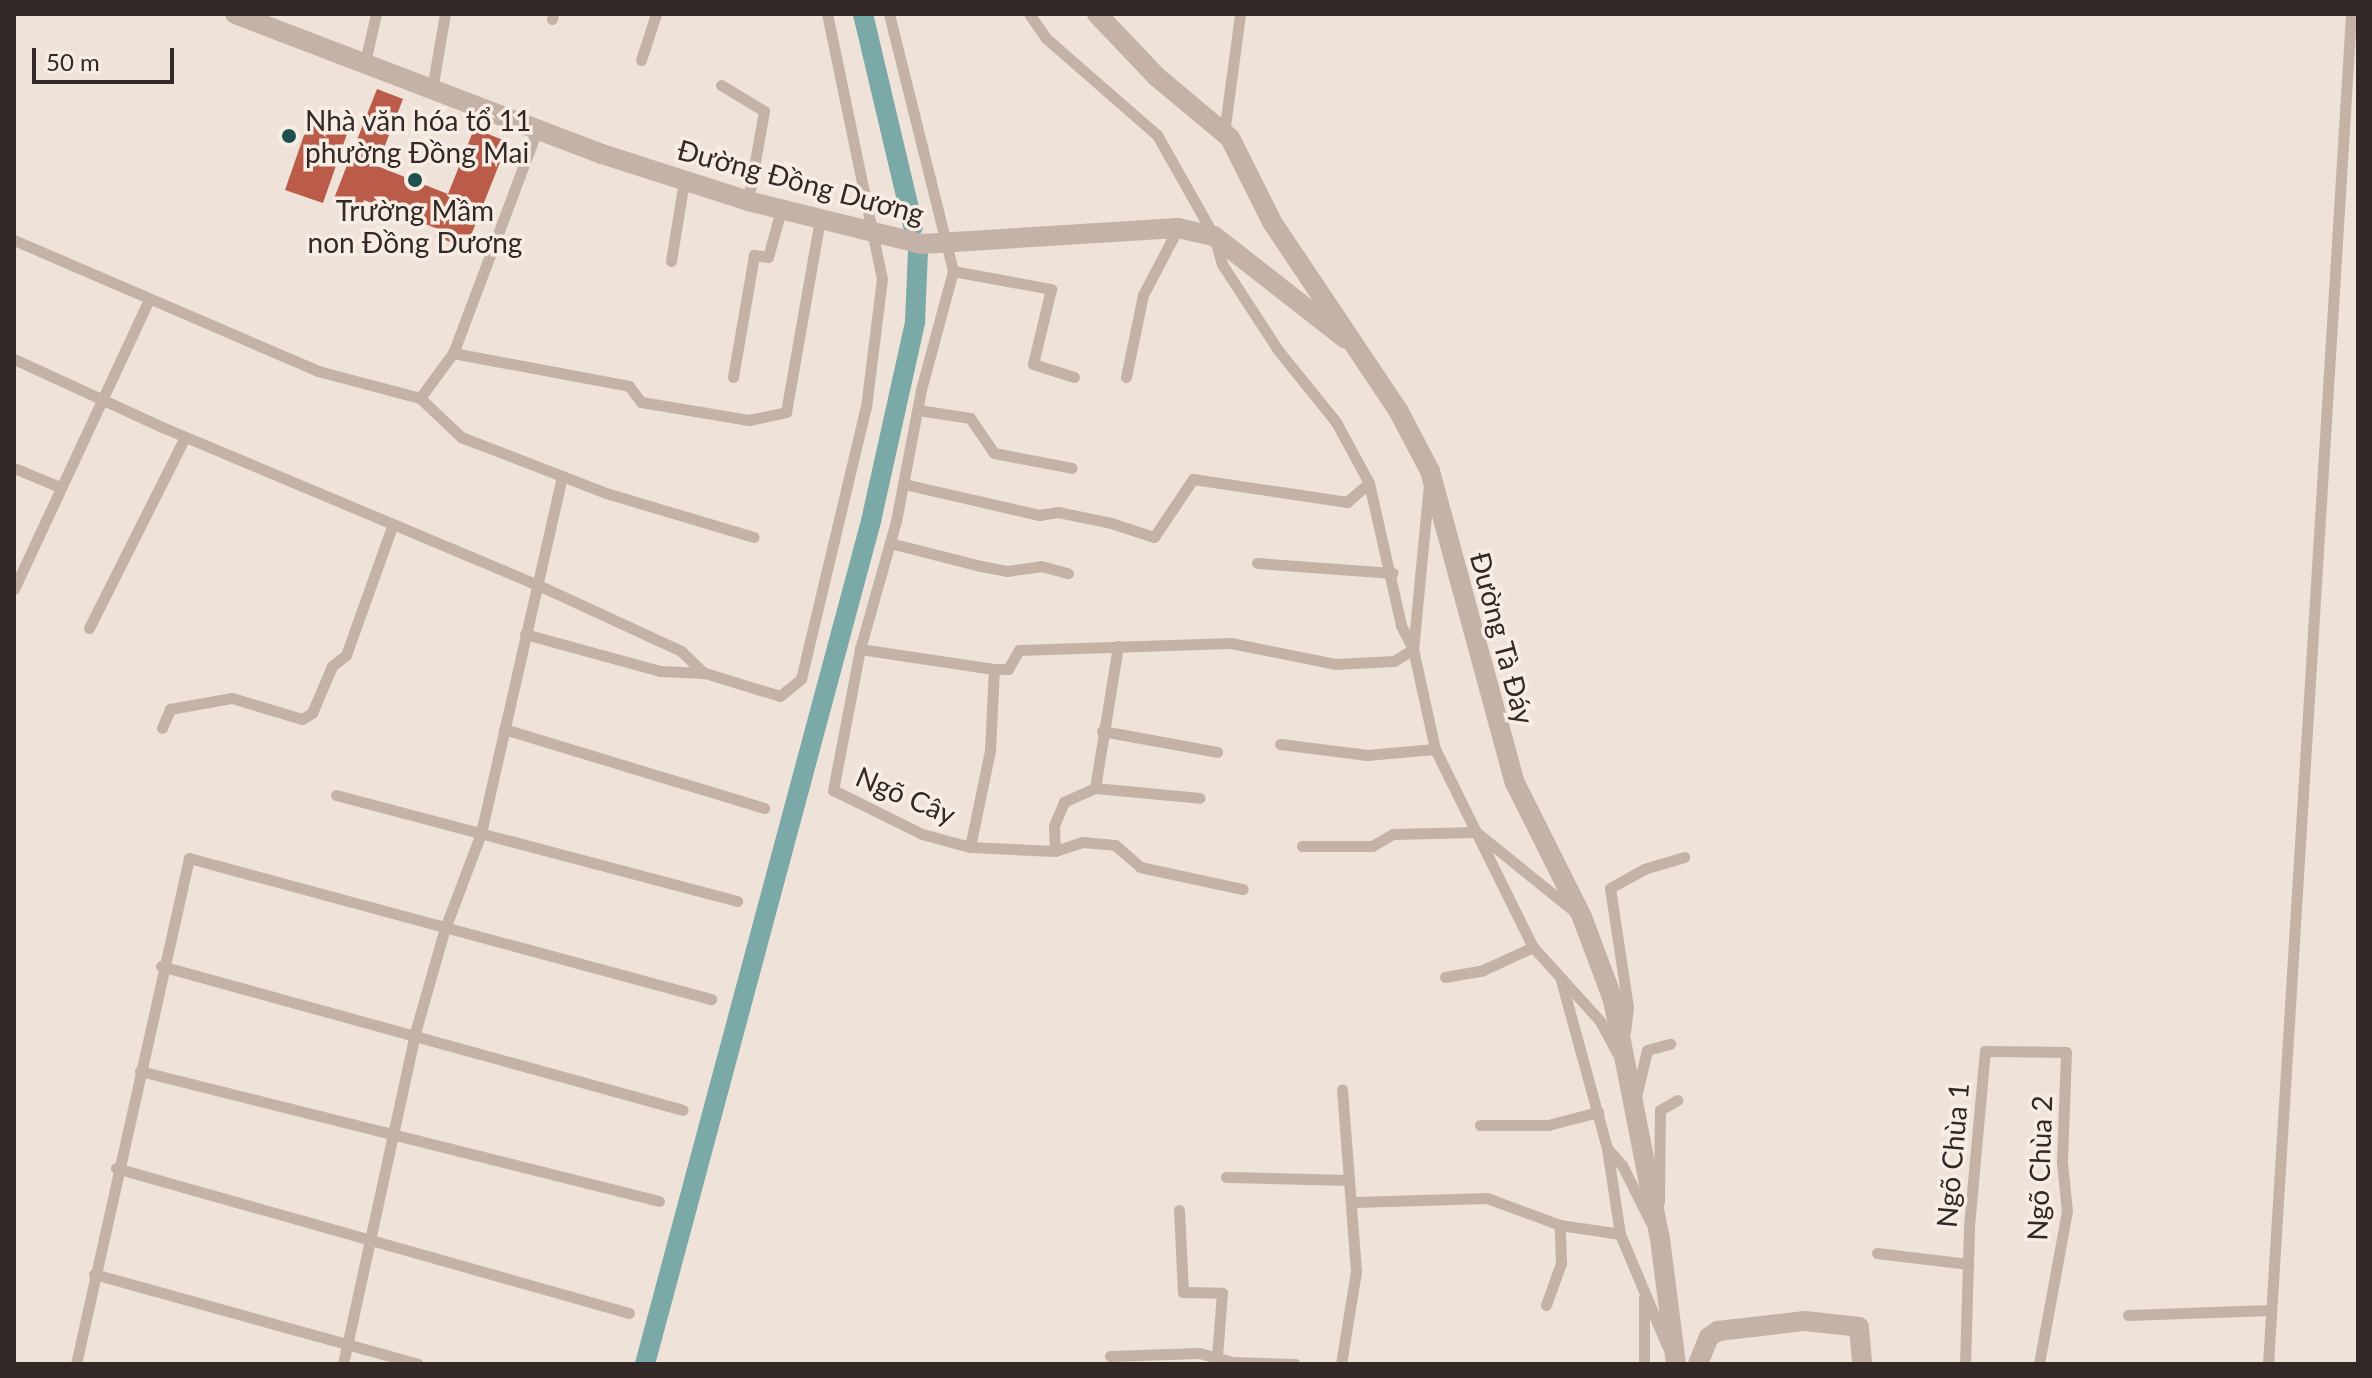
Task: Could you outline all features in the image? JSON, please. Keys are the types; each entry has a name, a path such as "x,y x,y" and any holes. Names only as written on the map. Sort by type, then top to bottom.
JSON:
{"street":[{"name":"Đường Đồng Dương","path":"235,14 537,130 684,181 781,210 872,232 949,244 1178,228 1214,236 1346,339"},
{"name":"Đường Tà Đáy","path":"1097,14 1157,77 1224,133 1346,339 1398,410 1430,471 1510,768 1582,917 1623,1040 1634,1118 1658,1233 1676,1364"},
{"path":"1698,1364 1709,1337 1718,1331 1805,1321 1859,1327 1862,1364"}],"lane":[{"path":"365,62 376,14"},
{"path":"432,89 445,14"},
{"path":"641,60 656,14"},
{"path":"525,634 660,671 705,673 780,696 801,679 866,407 882,279 827,14"},
{"path":"889,14 949,244 953,271 918,410 890,543 860,649 994,669 1008,669 1019,650 1231,643 1335,664 1394,661 1413,649"},
{"path":"1029,14 1046,38 1157,135 1214,236 1222,264 1278,350 1336,422 1369,483 1393,573 1401,625 1413,649 1435,749 1533,947 1600,1021 1626,1063"},
{"path":"1224,133 1240,14"},
{"path":"2268,1364 2351,14"},
{"path":"721,85 764,111 748,201"},
{"path":"420,398 453,353 537,130"},
{"path":"671,261 684,181"},
{"path":"733,377 754,255 768,257 781,210"},
{"path":"453,353 629,386 641,402 749,420 786,412 820,220"},
{"path":"1126,377 1143,295 1178,228"},
{"path":"14,240 148,301 318,371 420,398 461,437 562,476 754,537"},
{"path":"953,271 1051,289 1033,364 1074,377"},
{"path":"14,589 18,591 60,487 148,301"},
{"path":"14,359 185,437 536,584 681,651 705,673"},
{"path":"918,410 970,418 994,453 1072,468"},
{"path":"89,628 185,437"},
{"path":"14,468 60,487"},
{"path":"1413,649 1430,471"},
{"path":"343,1364 415,1033 444,931 481,833 562,476"},
{"path":"904,484 1039,515 1058,512 1111,523 1154,537 1193,479 1347,502 1369,483"},
{"path":"162,728 170,709 232,698 302,719 312,713 332,666 346,655 393,524"},
{"path":"890,543 994,569 1041,566 1068,573"},
{"path":"1257,563 1393,573"},
{"path":"1095,788 1118,646"},
{"name":"Ngõ Cây","path":"860,649 833,790 922,834 970,847 1055,851 1082,842 1115,845 1140,867 1243,889"},
{"path":"970,847 990,750 994,669"},
{"path":"504,729 764,808"},
{"path":"1102,731 1217,752"},
{"path":"1280,744 1367,755 1435,749"},
{"path":"1055,851 1054,826 1064,802 1095,788 1200,798"},
{"path":"336,795 737,901"},
{"path":"1476,832 1582,917"},
{"path":"1302,846 1372,846 1393,834 1452,837 1476,832"},
{"path":"1623,1040 1628,1007 1610,888 1644,869 1684,857"},
{"path":"76,1364 161,966 189,858 444,931 711,999"},
{"path":"1445,977 1483,970 1533,947"},
{"path":"161,966 415,1033 683,1110"},
{"path":"1561,979 1607,1148 1620,1234 1644,1298 1676,1364"},
{"path":"1634,1118 1644,1055 1670,1044"},
{"name":"Ngõ Chùa 1","path":"1965,1364 1968,1264 1985,1051"},
{"name":"Ngõ Chùa 2","path":"1985,1051 2066,1052 2062,1162 2067,1211 2039,1364"},
{"path":"140,1071 659,1201"},
{"path":"1341,1364 1356,1271 1355,1202 1349,1180 1342,1090"},
{"path":"1658,1233 1660,1110 1677,1100"},
{"path":"1480,1125 1548,1125 1598,1112"},
{"path":"1607,1148 1622,1165 1658,1233"},
{"path":"116,1168 629,1313"},
{"path":"1226,1177 1349,1180"},
{"path":"1355,1202 1487,1198 1560,1225 1620,1234"},
{"path":"1179,1210 1183,1292 1222,1293 1217,1357"},
{"path":"1546,1305 1561,1263 1560,1225"},
{"name":"Ngõ Chùa 1","path":"1877,1253 1968,1264"},
{"path":"94,1274 418,1364"},
{"path":"1644,1298 1644,1364"},
{"path":"2128,1315 2270,1310"},
{"path":"1110,1356 1217,1357 1295,1364"}],"building":[{"path":"377,89 403,99 377,166 448,194 472,134 478,130 508,142 466,248 435,236 438,229 364,200 360,212 333,201"},
{"path":"311,115 349,128 323,203 285,190"}],"waterway":[{"path":"863,14 913,226"},
{"path":"645,1364 871,521 915,322 918,251"}],"place":[{"name":"Nhà văn hóa tổ 11 phường Đồng Mai","path":"289,136"},
{"name":"Trường Mầm non Đồng Dương","path":"415,180"}]}
